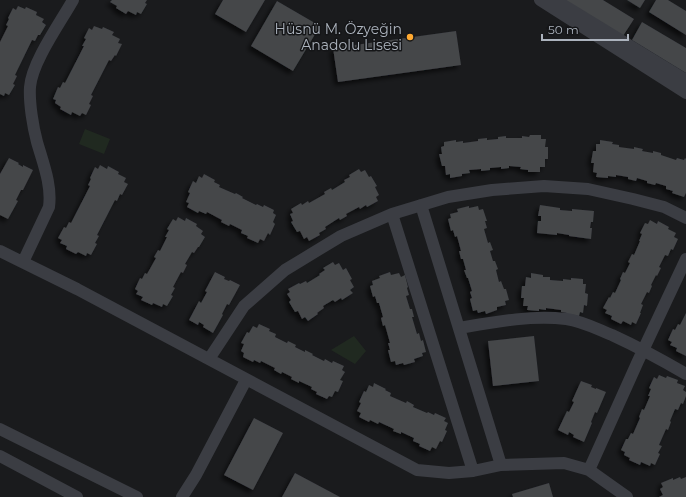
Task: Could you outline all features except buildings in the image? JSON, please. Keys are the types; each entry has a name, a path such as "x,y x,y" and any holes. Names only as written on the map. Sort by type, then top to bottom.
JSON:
{"street":[{"path":"23,262 49,207 50,198 49,186 33,129 30,87 38,61 73,0"},
{"path":"540,0 686,93"},
{"path":"555,0 686,80"},
{"path":"209,360 244,306 285,270 342,236 392,214 421,205 448,197 492,190 544,186 588,189 632,198 664,207 686,218"},
{"path":"421,205 501,465"},
{"path":"392,214 473,471"},
{"path":"0,251 417,470 449,473 473,471 501,465 564,463 589,470 627,497"},
{"path":"589,470 686,259"},
{"path":"459,328 516,318 565,319 594,327 644,349 686,374"},
{"path":"182,497 196,475 246,380"},
{"path":"0,429 137,497"},
{"path":"0,456 77,497"}],"shaded area":[{"path":"85,129 110,139 104,154 79,144"},
{"path":"354,336 366,351 355,364 331,350"}],"place":[{"name":"Hüsnü M. Özyeğin Anadolu Lisesi","path":"410,37"}]}
